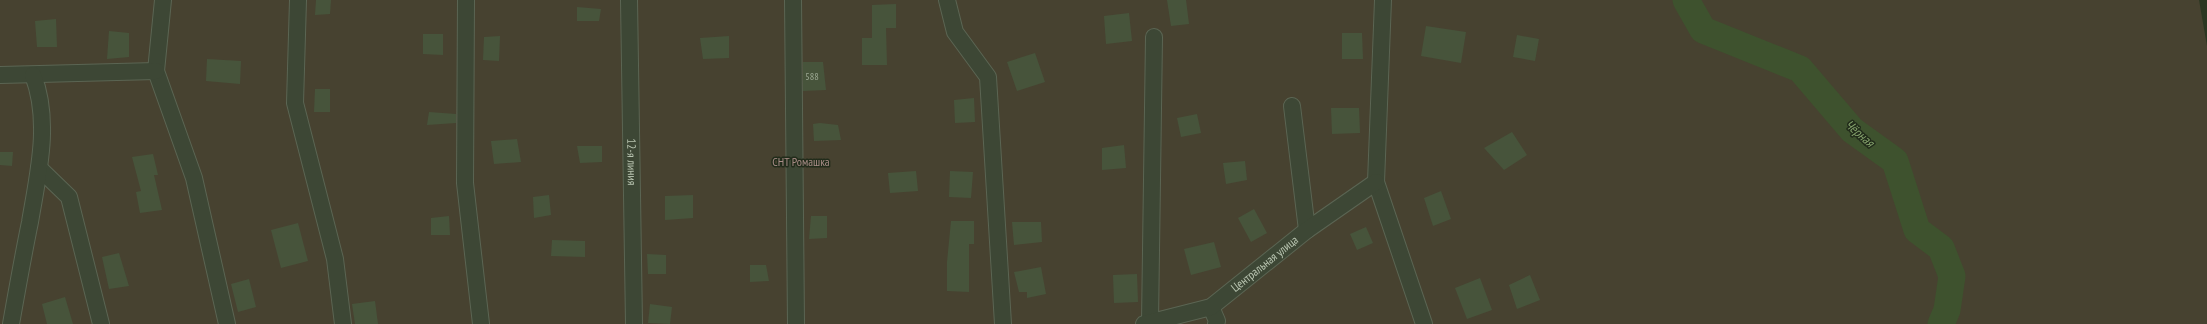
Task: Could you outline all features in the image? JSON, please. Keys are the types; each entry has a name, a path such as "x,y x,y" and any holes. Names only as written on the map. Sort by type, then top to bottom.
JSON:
{"street":[{"path":"163,0 156,71 194,178 227,324"},
{"path":"298,0 295,103 335,259 343,324"},
{"path":"466,0 465,183 481,324"},
{"name":"12-я линия","path":"629,0 634,324"},
{"path":"792,0 796,324"},
{"path":"947,0 955,32 988,77 1003,324"},
{"path":"1383,0 1376,182 1422,323"},
{"path":"1147,323 1154,37"},
{"path":"0,74 33,75 156,71"},
{"path":"11,324 40,168 42,138 39,92 33,75"},
{"path":"1292,106 1307,230"},
{"path":"40,168 69,197 101,324"},
{"name":"Центральная улица","path":"1147,323 1211,307 1307,230 1376,182"},
{"path":"1211,307 1217,320 1216,324"}],"green space":[{"name":"СНТ Ромашка","path":"0,0 2199,0 2207,46 2207,324 0,324"}],"building":[{"path":"316,0 331,0 330,14 315,15"},
{"path":"1167,0 1186,0 1189,24 1171,26"},
{"path":"896,4 896,28 886,28 887,65 862,65 862,38 872,38 872,5"},
{"path":"577,7 601,9 599,21 577,21"},
{"path":"1129,13 1132,41 1106,44 1104,16"},
{"path":"56,19 57,47 37,47 35,21"},
{"path":"1426,26 1466,32 1461,63 1421,56"},
{"path":"109,31 129,33 129,57 107,59"},
{"path":"1342,33 1362,33 1363,59 1342,59"},
{"path":"423,34 443,34 443,55 423,54"},
{"path":"1517,35 1539,39 1535,61 1513,57"},
{"path":"500,36 499,61 483,60 484,37"},
{"path":"729,36 729,58 703,59 700,38"},
{"path":"1035,53 1045,82 1017,91 1007,62"},
{"path":"207,59 241,61 240,84 206,81"},
{"path":"803,62 823,62 826,90 803,91"},
{"path":"315,89 330,89 330,112 314,112"},
{"path":"974,98 975,122 955,123 954,100"},
{"path":"1331,108 1359,108 1360,133 1332,134"},
{"path":"429,112 456,114 456,123 427,125"},
{"path":"1197,114 1201,133 1181,137 1177,118"},
{"path":"820,123 838,125 841,140 814,141 813,124"},
{"path":"1512,132 1527,155 1504,170 1484,148"},
{"path":"517,139 521,162 494,164 491,141"},
{"path":"1124,145 1126,168 1102,170 1102,148"},
{"path":"577,146 602,146 602,162 580,163"},
{"path":"0,152 13,152 12,166 0,165"},
{"path":"153,154 158,175 154,175 162,210 140,213 136,192 141,191 132,157"},
{"path":"1245,161 1247,180 1226,184 1223,163"},
{"path":"916,171 918,191 890,193 888,173"},
{"path":"950,171 973,172 971,198 949,197"},
{"path":"1441,191 1451,219 1433,226 1424,198"},
{"path":"549,195 551,215 534,218 533,197"},
{"path":"693,195 693,218 665,220 665,196"},
{"path":"1254,209 1267,233 1251,242 1238,218"},
{"path":"449,216 450,235 431,235 431,218"},
{"path":"811,216 827,216 827,238 809,239"},
{"path":"951,221 974,221 974,244 969,244 969,292 947,291 947,262"},
{"path":"1012,222 1041,222 1042,242 1014,245"},
{"path":"298,223 308,261 281,268 271,230"},
{"path":"1366,227 1373,243 1357,250 1350,234"},
{"path":"552,240 585,241 585,257 551,256"},
{"path":"1214,242 1221,267 1191,275 1184,249"},
{"path":"119,253 129,286 109,289 102,257"},
{"path":"647,254 666,255 666,274 648,274"},
{"path":"750,265 766,265 769,281 750,282"},
{"path":"1041,267 1046,294 1027,298 1027,292 1019,292 1014,272"},
{"path":"1137,274 1138,302 1114,303 1113,275"},
{"path":"1530,275 1540,300 1517,309 1509,285"},
{"path":"1480,278 1492,310 1467,319 1455,288"},
{"path":"249,279 256,307 238,312 231,284"},
{"path":"65,297 73,324 47,324 42,304"},
{"path":"375,301 378,324 355,324 352,304"},
{"path":"650,304 672,307 670,324 648,323"}],"waterway":[{"name":"Чёрная","path":"1686,0 1703,30 1800,69 1852,130 1895,161 1917,230 1941,248 1952,276 1947,310 1941,324"}]}
